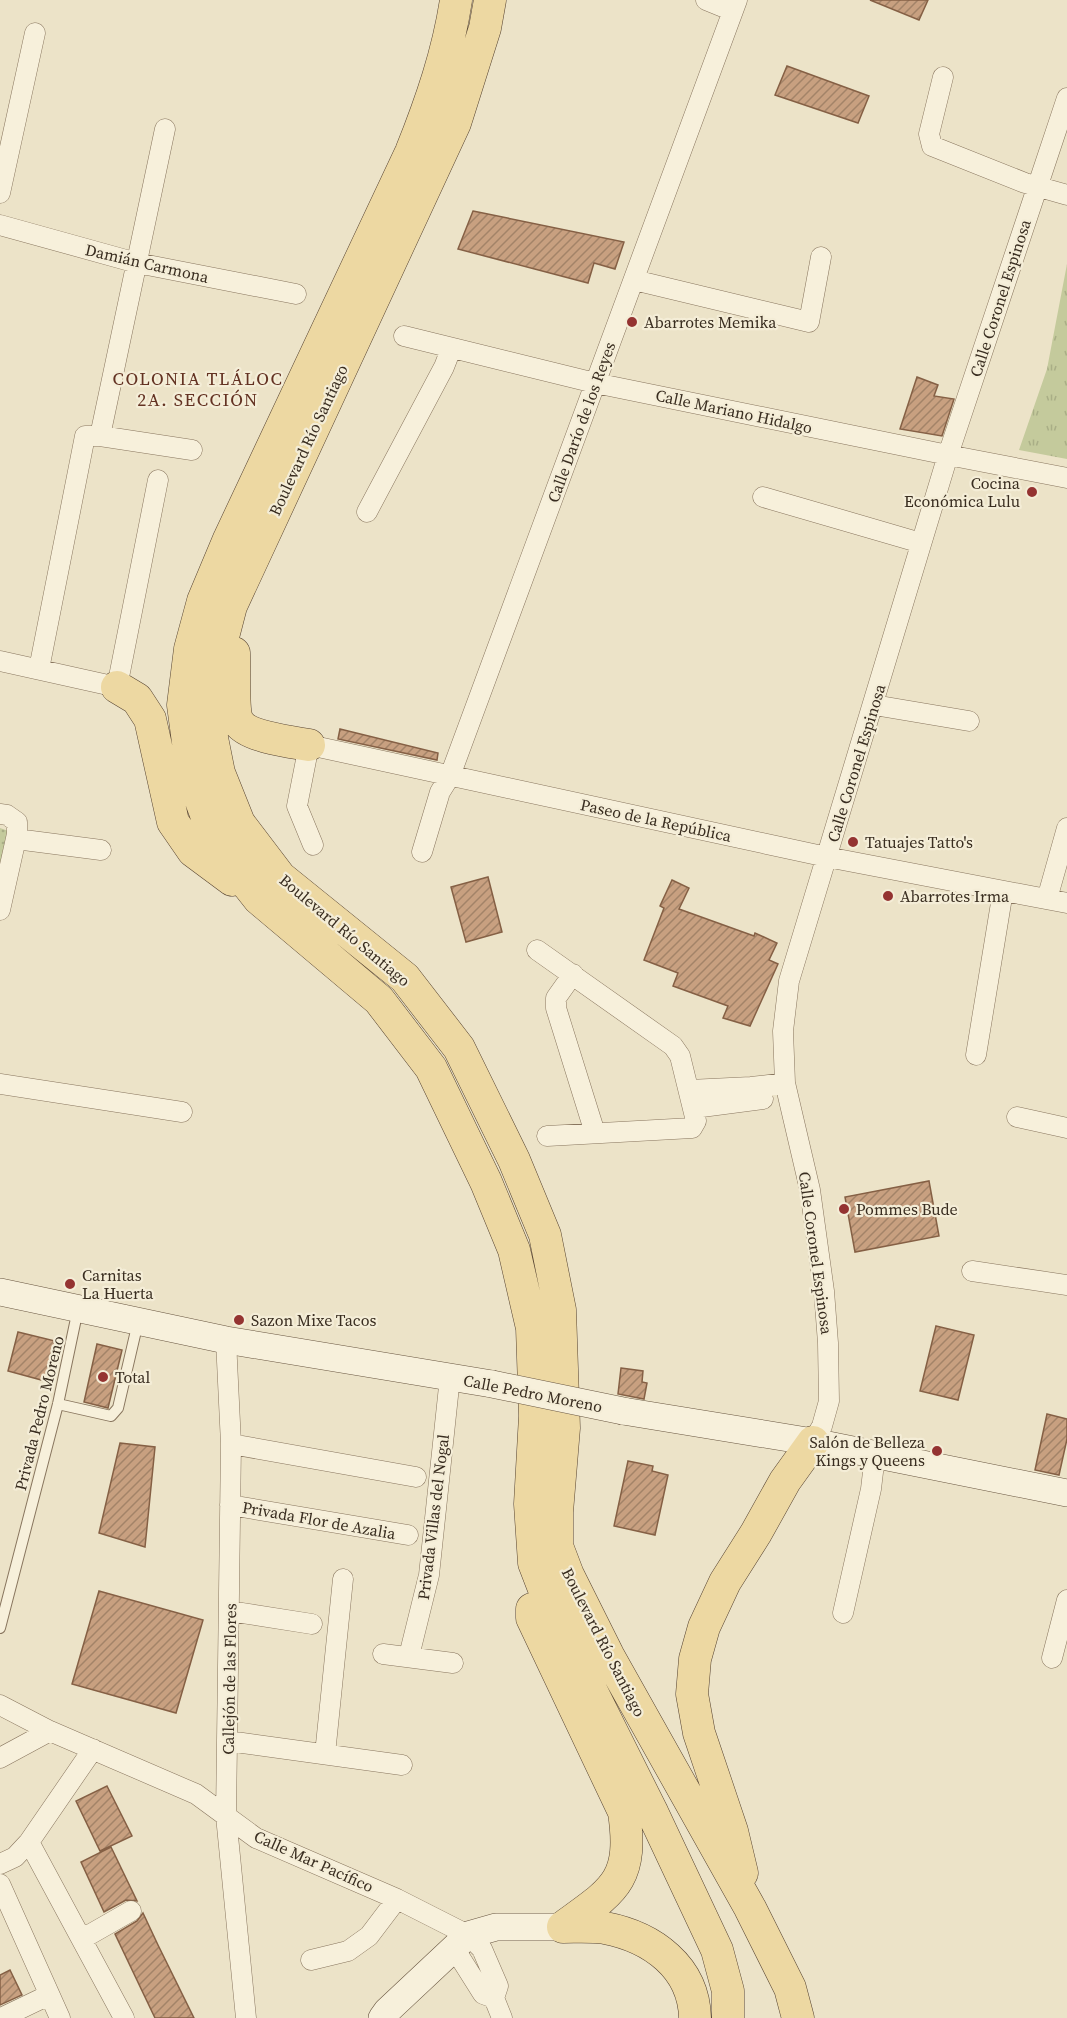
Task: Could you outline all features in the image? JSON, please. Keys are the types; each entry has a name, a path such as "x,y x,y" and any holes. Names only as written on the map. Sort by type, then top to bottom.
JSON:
{"main road":[{"name":"Boulevard Río Santiago","path":"456,0 452,28 435,92 411,152 229,539 203,601 190,649 183,705 193,779 218,847 259,899 380,1000 431,1068 486,1182 514,1250 532,1328 535,1416 530,1504 534,1563 556,1620 653,1814 717,1950 728,1991 728,2018"},
{"name":"Boulevard Río Santiago","path":"490,0 485,28 455,123 231,606 218,656 212,707 212,738 219,773 238,823 280,877 405,978 459,1048 514,1160 545,1235 560,1310 564,1428 557,1512 557,1546 568,1575 608,1655 750,1908 790,1988 798,2018"},
{"path":"231,606 236,672 235,712 238,722 247,730 260,735 309,746"},
{"path":"117,687 137,699 150,719 173,822 193,851 259,899"},
{"path":"750,1908 732,1831 699,1733 692,1694 695,1659 704,1627 725,1582 785,1481 813,1442"},
{"path":"534,1563 532,1618 624,1812 628,1838 620,1878 604,1897 563,1927"},
{"path":"563,1927 604,1928 636,1937 661,1950 676,1965 684,1979 695,2004 695,2018"}],"street":[{"path":"706,0 735,6"},
{"name":"Calle Darío de los Reyes","path":"422,852 440,792 450,776 735,6"},
{"path":"0,193 35,33"},
{"path":"943,77 929,134 932,146 1067,195"},
{"name":"Calle Coronel Espinosa","path":"813,1442 822,1426 829,1401 828,1343 824,1291 810,1190 786,1090 783,1031 789,981 948,455 1067,98"},
{"path":"100,436 165,129"},
{"name":"Damián Carmona","path":"0,225 136,263 296,294"},
{"path":"634,280 809,322 821,256"},
{"name":"Calle Mariano Hidalgo","path":"404,336 595,383 1067,478"},
{"path":"367,512 444,367 451,349"},
{"path":"39,669 86,436 100,436 192,450"},
{"path":"0,660 117,687 158,480"},
{"path":"763,497 921,543"},
{"path":"874,705 969,721"},
{"path":"309,746 297,806 313,845"},
{"name":"Paseo de la República","path":"309,746 827,857 1067,903"},
{"path":"0,814 7,815 17,822 16,839 0,910"},
{"path":"1047,899 1067,828"},
{"path":"16,839 101,850"},
{"path":"976,1055 1003,891"},
{"path":"537,950 673,1046 680,1056 696,1121 692,1128 547,1136"},
{"path":"573,974 556,998 556,1008 595,1134"},
{"path":"0,1084 182,1112"},
{"path":"692,1099 786,1090"},
{"path":"1017,1117 1067,1128"},
{"path":"972,1271 1067,1285"},
{"name":"Calle Pedro Moreno","path":"0,1292 226,1340 492,1384 623,1411 813,1442 1067,1493"},
{"name":"Callejón de las Flores","path":"226,1340 231,1444 226,1816 246,2018"},
{"name":"Privada Villas del Nogal","path":"409,1656 429,1575 450,1377"},
{"path":"231,1444 416,1477"},
{"path":"843,1613 871,1490 875,1455"},
{"name":"Privada Flor de Azalia","path":"230,1505 408,1535"},
{"path":"325,1754 343,1579"},
{"path":"1052,1658 1067,1599"},
{"path":"230,1611 312,1624"},
{"path":"383,1653 453,1663"},
{"name":"Calle Mar Pacífico","path":"0,1705 50,1731 196,1794 256,1838 397,1899 461,1941"},
{"path":"0,1758 50,1731"},
{"path":"228,1741 402,1765"},
{"path":"0,1864 15,1857 29,1842 93,1749"},
{"path":"29,1842 124,2018"},
{"path":"0,1884 60,2018"},
{"path":"311,1960 348,1951 369,1936 397,1899"},
{"path":"82,1939 131,1911"},
{"path":"380,2016 461,1941 496,1926 563,1927"},
{"path":"461,1941 483,1994 494,1998 502,2018"},
{"path":"2,2018 48,1995"}],"lane":[{"name":"Privada Pedro Moreno","path":"0,1629 58,1404 78,1309"},
{"path":"58,1404 111,1416 118,1408 138,1322"}],"green space":[{"path":"1067,264 1067,459 1019,450 1047,369"},
{"path":"0,828 17,834 0,910"}],"building":[{"path":"870,0 928,0 919,20"},
{"path":"787,66 869,96 858,123 775,95"},
{"path":"473,211 624,242 615,269 594,263 588,283 458,249"},
{"path":"917,377 938,385 934,396 954,399 942,436 900,429"},
{"path":"340,729 438,753 437,760 338,739"},
{"path":"488,877 502,932 466,942 451,887"},
{"path":"672,880 689,888 679,909 754,936 755,933 777,943 769,960 778,964 750,1026 723,1018 728,1006 673,986 678,973 644,960 664,908 660,906"},
{"path":"929,1181 939,1236 855,1252 845,1197"},
{"path":"936,1326 974,1335 958,1400 920,1391"},
{"path":"18,1332 55,1341 45,1381 8,1371"},
{"name":"Total","path":"97,1344 122,1350 108,1408 84,1402"},
{"path":"621,1368 643,1371 642,1382 647,1383 644,1399 618,1394"},
{"path":"1047,1414 1067,1419 1067,1439 1059,1475 1035,1470"},
{"path":"120,1443 155,1447 145,1547 99,1533"},
{"path":"628,1461 653,1466 652,1471 668,1475 655,1535 614,1526"},
{"path":"99,1591 203,1620 176,1713 72,1684"},
{"path":"107,1786 132,1836 100,1851 76,1801"},
{"path":"111,1847 137,1901 126,1900 104,1912 81,1862"},
{"path":"143,1913 194,2018 155,2018 115,1934 137,1921"},
{"path":"10,1970 22,1995 0,2005 0,1975"}],"place":[{"name":"Abarrotes Memika","path":"632,322"},
{"name":"Cocina Económica Lulu","path":"1032,492"},
{"name":"Tatuajes Tatto's","path":"853,842"},
{"name":"Abarrotes Irma","path":"888,896"},
{"name":"Pommes Bude","path":"844,1209"},
{"name":"Carnitas La Huerta","path":"70,1284"},
{"name":"Sazon Mixe Tacos","path":"239,1320"},
{"name":"Total","path":"103,1377"},
{"name":"Salón de Belleza Kings y Queens","path":"937,1451"}],"district":[{"name":"COLONIA TLÁLOC 2A. SECCIÓN","path":"198,388"}]}
